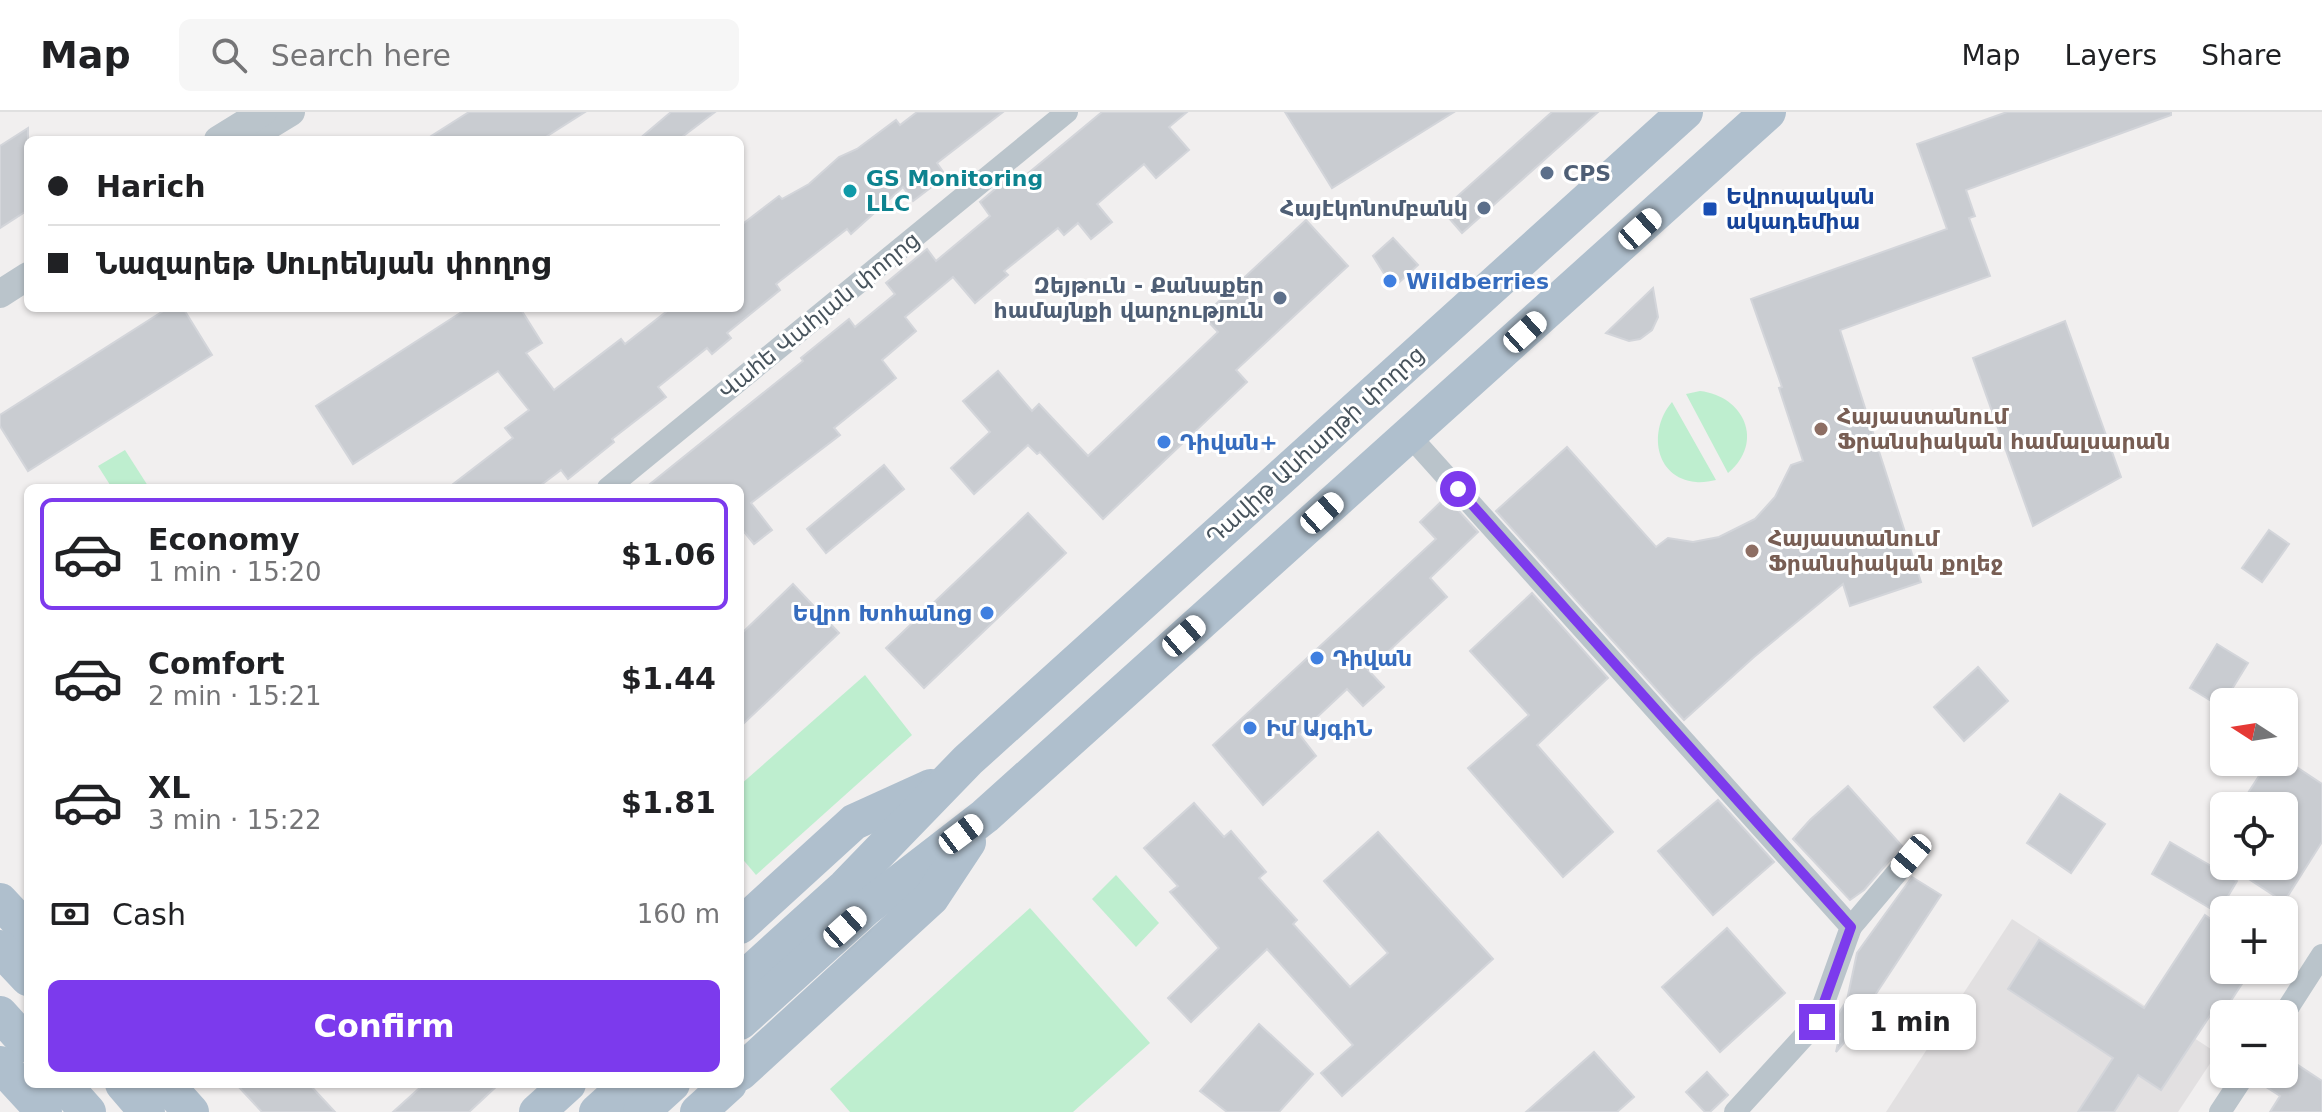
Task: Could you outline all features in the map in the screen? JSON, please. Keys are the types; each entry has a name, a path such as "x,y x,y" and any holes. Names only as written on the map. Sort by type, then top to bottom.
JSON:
{"main road":[{"name":"Դավիթ Անհաղթի փողոց","path":"744,978 845,887 947,780 1685,112"},
{"path":"744,1018 866,908 985,816 1768,112"},
{"name":"Դավիթ Անհաղթի փողոց","path":"744,922 854,822 947,780"},
{"path":"744,1069 931,898 985,816"},
{"path":"0,901 24,927"},
{"path":"0,948 24,974"},
{"path":"0,1014 24,1041"},
{"path":"0,1064 44,1112"},
{"path":"67,1088 88,1112"},
{"path":"126,1088 147,1112"},
{"path":"170,1088 191,1112"},
{"path":"537,1112 564,1088"},
{"path":"597,1112 624,1088"},
{"path":"641,1112 668,1088"},
{"path":"698,1112 725,1088"}],"street":[{"path":"224,136 263,112"},
{"path":"252,136 291,112"},
{"name":"Վահե Վահյան փողոց","path":"613,484 1067,112"},
{"path":"0,275 24,260"},
{"path":"0,294 24,279"},
{"path":"1409,435 1851,927"},
{"path":"1735,1112 1817,1022 1851,927 1911,856"},
{"path":"2293,1000 2322,955"},
{"path":"2220,1112 2236,1088"}],"shaded area":[{"path":"2012,919 2210,1048 2210,1064 2178,1112 1886,1112"}],"green space":[{"path":"1700,391 1728,402 1744,422 1747,435 1745,448 1728,473 1686,394"},
{"path":"1672,402 1716,480 1698,482 1682,479 1671,472 1664,462 1658,439 1664,413"},
{"path":"125,450 147,484 109,484 98,466"},
{"path":"865,675 912,735 756,875 744,861 744,781"},
{"path":"1116,875 1159,923 1136,947 1092,899"},
{"path":"1030,908 1150,1043 1073,1112 850,1112 830,1089"}],"building":[{"path":"469,112 585,112 547,136 431,136"},
{"path":"671,112 715,112 683,136 643,136"},
{"path":"917,112 1003,112 937,163 946,176 913,201 903,187 851,234 847,229 776,284 780,290 727,333 731,338 712,354 707,348 658,387 666,397 612,439 614,442 568,479 561,470 542,484 453,484 513,438 505,428 529,410 498,371 353,464 316,406 462,312 523,312 542,343 526,353 554,390 621,339 625,344 666,312 744,312 744,223 779,196 782,199 809,184 839,157 857,149 896,120 900,125"},
{"path":"1102,112 1187,112 1169,127 1189,150 1156,178 1144,164 1097,204 1112,222 1091,239 1078,223 1064,235 1058,228 1004,271 1008,275 975,303 953,277 905,317 916,331 882,360 896,378 834,428 840,435 751,503 772,530 754,544 744,532 744,484 650,484 803,361 801,358 849,319 855,327 895,294 886,283 927,249 936,261 990,216 980,202 1008,178 1014,185"},
{"path":"1285,112 1454,112 1332,188"},
{"path":"1552,112 1598,112 1462,233 1442,210"},
{"path":"2007,112 2171,112 2171,115 1966,190 1975,216 1969,218 1990,276 1840,330 1921,582 1850,606 1843,584 1684,720 1496,511 1567,447 1656,547 1668,538 1693,542 1719,537 1755,519 1775,497 1791,465 1803,461 1779,388 1782,387 1751,299 1947,229 1917,144"},
{"path":"28,128 28,136 24,136 24,213 0,228 0,146"},
{"path":"1306,220 1348,266 1236,370 1247,382 1103,519 1040,452 1037,454 1028,445 974,494 951,468 990,432 963,401 998,371 1032,411 1039,404 1088,456 1218,332 1203,316"},
{"path":"1393,238 1418,265 1393,288 1373,256"},
{"path":"1653,288 1658,317 1652,330 1640,339 1629,341 1606,333"},
{"path":"162,312 185,312 212,355 28,471 0,426 0,415"},
{"path":"2065,321 2121,477 2033,526 1973,358"},
{"path":"884,465 904,489 826,553 807,529"},
{"path":"1446,497 1478,532 1430,578 1447,597 1368,670 1384,687 1363,706 1347,689 1299,734 1316,756 1263,805 1213,745 1436,539 1420,522"},
{"path":"1028,513 1066,553 924,688 886,648"},
{"path":"2269,530 2289,544 2262,582 2242,568"},
{"path":"793,584 839,633 744,723 744,631"},
{"path":"1532,593 1608,678 1537,745 1613,832 1563,877 1468,768 1529,715 1470,651"},
{"path":"2217,644 2248,663 2233,688 2210,688 2210,700 2190,688"},
{"path":"1978,667 2008,701 1964,741 1934,707"},
{"path":"2298,768 2322,784 2322,842 2298,880 2298,792 2249,792 2259,776 2298,776"},
{"path":"1848,786 1902,846 1864,890 1850,900 1793,839"},
{"path":"2060,794 2105,824 2071,873 2027,843"},
{"path":"1718,800 1774,862 1713,915 1658,851"},
{"path":"1194,803 1224,837 1231,831 1266,872 1259,878 1297,920 1293,924 1350,987 1388,953 1324,881 1378,832 1493,959 1342,1096 1321,1073 1353,1045 1267,949 1191,1022 1168,998 1219,948 1170,892 1178,886 1144,848"},
{"path":"2170,842 2210,865 2210,880 2237,881 2228,896 2210,896 2210,908 2152,874"},
{"path":"1912,877 1941,895 1864,1012 1872,1017 1854,1044 1847,1039 1836,1052 1840,1034 1830,1027 1847,1000 1857,953"},
{"path":"2250,880 2298,880 2288,896 2275,896"},
{"path":"2205,915 2210,918 2210,984 2242,984 2231,1000 2210,1000 2210,1016 2161,1090 2138,1075 2114,1112 2078,1112 2113,1058 2008,989 2039,940 2144,1008"},
{"path":"1727,928 1785,993 1720,1052 1662,987"},
{"path":"1259,1024 1313,1074 1279,1112 1227,1112 1200,1091"},
{"path":"1594,1052 1634,1097 1617,1112 1526,1112"},
{"path":"2298,1065 2322,1081 2322,1112 2270,1112 2280,1096 2268,1088 2298,1088"},
{"path":"1707,1072 1728,1095 1710,1112 1705,1112 1686,1092"},
{"path":"240,1088 313,1088 335,1112 262,1112"},
{"path":"420,1088 495,1088 469,1112 393,1112"}],"place":[{"name":"CPS","path":"1547,173"},
{"name":"GS Monitoring LLC","path":"850,191"},
{"name":"Հայէկոնոմբանկ","path":"1484,208"},
{"name":"Եվրոպական ակադեմիա","path":"1710,209"},
{"name":"Wildberries","path":"1390,281"},
{"name":"Զեյթուն - Քանաքեր համայնքի վարչություն","path":"1280,298"},
{"name":"Հայաստանում Ֆրանսիական համալսարան","path":"1821,429"},
{"name":"Դիվան+","path":"1164,442"},
{"name":"Հայաստանում Ֆրանսիական քոլեջ","path":"1752,551"},
{"name":"Եվրո Խոհանոց","path":"987,613"},
{"name":"Դիվան","path":"1317,658"},
{"name":"Իմ ԱյգիՆ","path":"1250,728"}],"route":[{"path":"1458,489 1851,927 1817,1022"}]}
